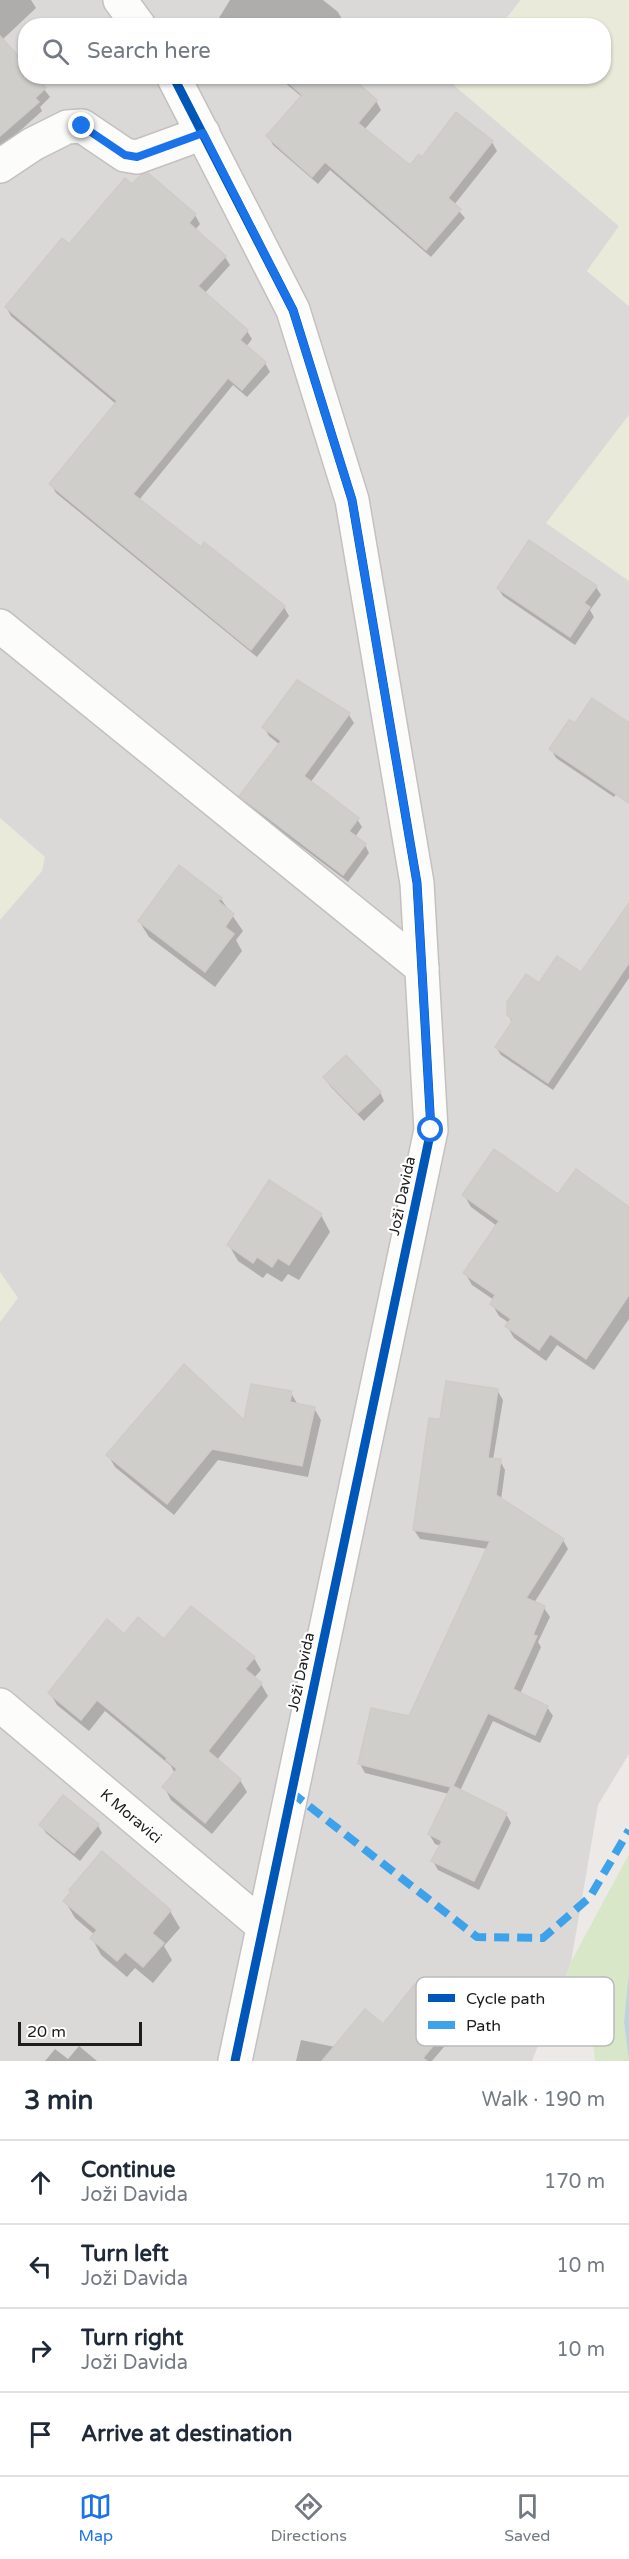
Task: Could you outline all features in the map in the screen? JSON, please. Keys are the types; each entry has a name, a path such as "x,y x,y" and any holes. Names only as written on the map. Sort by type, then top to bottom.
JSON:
{"street":[{"path":"120,0 133,18"},
{"name":"Joži Davida","path":"177,84 293,310 352,500 417,883 431,1130 235,2061"},
{"path":"0,166 33,144 67,127 82,126 125,155 137,157 203,133"},
{"path":"0,626 422,968"},
{"name":"K Moravici","path":"0,1705 263,1926"}],"shaded area":[{"path":"0,0 521,0 507,18 18,18 18,84 455,84 620,227 587,271 629,306 629,415 547,523 629,581 629,1754 598,1805 571,1962 565,1977 416,1977 416,2046 538,2046 532,2061 0,2061"}],"green space":[{"path":"521,0 629,0 629,306 587,271 619,226 454,85 611,84 611,18 507,18"},
{"path":"629,415 629,581 546,523"},
{"path":"0,818 45,857 42,871 0,920"},
{"path":"0,1272 18,1298 0,1322"},
{"path":"629,1854 629,1972 624,2022 629,2061 595,2061 594,2046 614,2046 614,1977 565,1977"}],"water":[{"path":"629,1972 629,2061 624,2022"}],"building":[{"path":"0,36 18,55 18,84 43,84 46,88 35,98 39,102 0,136"},
{"path":"290,84 359,84 377,100 358,123 410,165 419,154 422,157 456,112 493,141 448,198 461,209 426,250 325,162 312,177 266,136 302,95"},
{"path":"148,173 196,214 189,223 226,256 198,286 248,330 240,340 266,362 242,390 228,378 133,494 201,547 204,542 285,606 251,650 49,484 117,401 5,307 62,238 69,244 125,178 132,184 141,175"},
{"path":"529,540 597,586 584,603 590,607 570,637 497,588"},
{"path":"297,680 350,713 304,776 359,818 349,831 366,844 343,875 239,796 281,741 262,727"},
{"path":"592,698 629,723 629,803 549,749 569,720 575,723"},
{"path":"179,865 222,898 218,901 234,914 225,927 234,934 205,972 138,921"},
{"path":"629,903 629,963 548,1083 495,1047 513,1020 507,1015 507,1002 526,974 539,983 557,956 581,972"},
{"path":"346,1055 381,1092 358,1113 323,1077"},
{"path":"494,1149 558,1194 576,1169 629,1207 629,1295 586,1359 550,1334 539,1350 505,1326 511,1319 490,1304 495,1295 463,1273 499,1221 462,1195"},
{"path":"269,1180 322,1214 289,1265 278,1258 272,1267 257,1257 253,1263 227,1245"},
{"path":"184,1364 244,1420 251,1384 292,1391 290,1402 315,1407 302,1466 212,1449 167,1504 106,1455"},
{"path":"446,1381 498,1389 488,1458 501,1459 496,1495 564,1539 526,1598 545,1606 533,1635 537,1636 513,1689 548,1706 535,1735 488,1713 453,1786 507,1813 474,1881 431,1861 442,1841 428,1834 451,1787 358,1764 371,1708 409,1716 490,1541 413,1530 429,1418 440,1419"},
{"path":"191,1606 255,1657 245,1669 262,1683 208,1751 241,1779 205,1823 162,1787 177,1769 97,1700 81,1720 48,1693 107,1619 124,1634 138,1617 164,1639"},
{"path":"63,1795 99,1824 74,1853 39,1825"},
{"path":"102,1851 171,1910 152,1933 164,1943 143,1967 125,1952 117,1961 90,1938 97,1930 63,1901 71,1892 69,1890"},
{"path":"415,1984 416,2046 433,2046 423,2058 427,2061 322,2061 365,2009 383,2024"}],"marked path":[{"path":"291,1792 477,1937 543,1938 590,1897 629,1830"}],"cycle path":[{"path":"177,84 293,310 352,500 417,883 431,1130 235,2061"}],"route":[{"path":"82,126 125,155 137,157 203,133 293,310 352,500 417,883 431,1130"}]}
